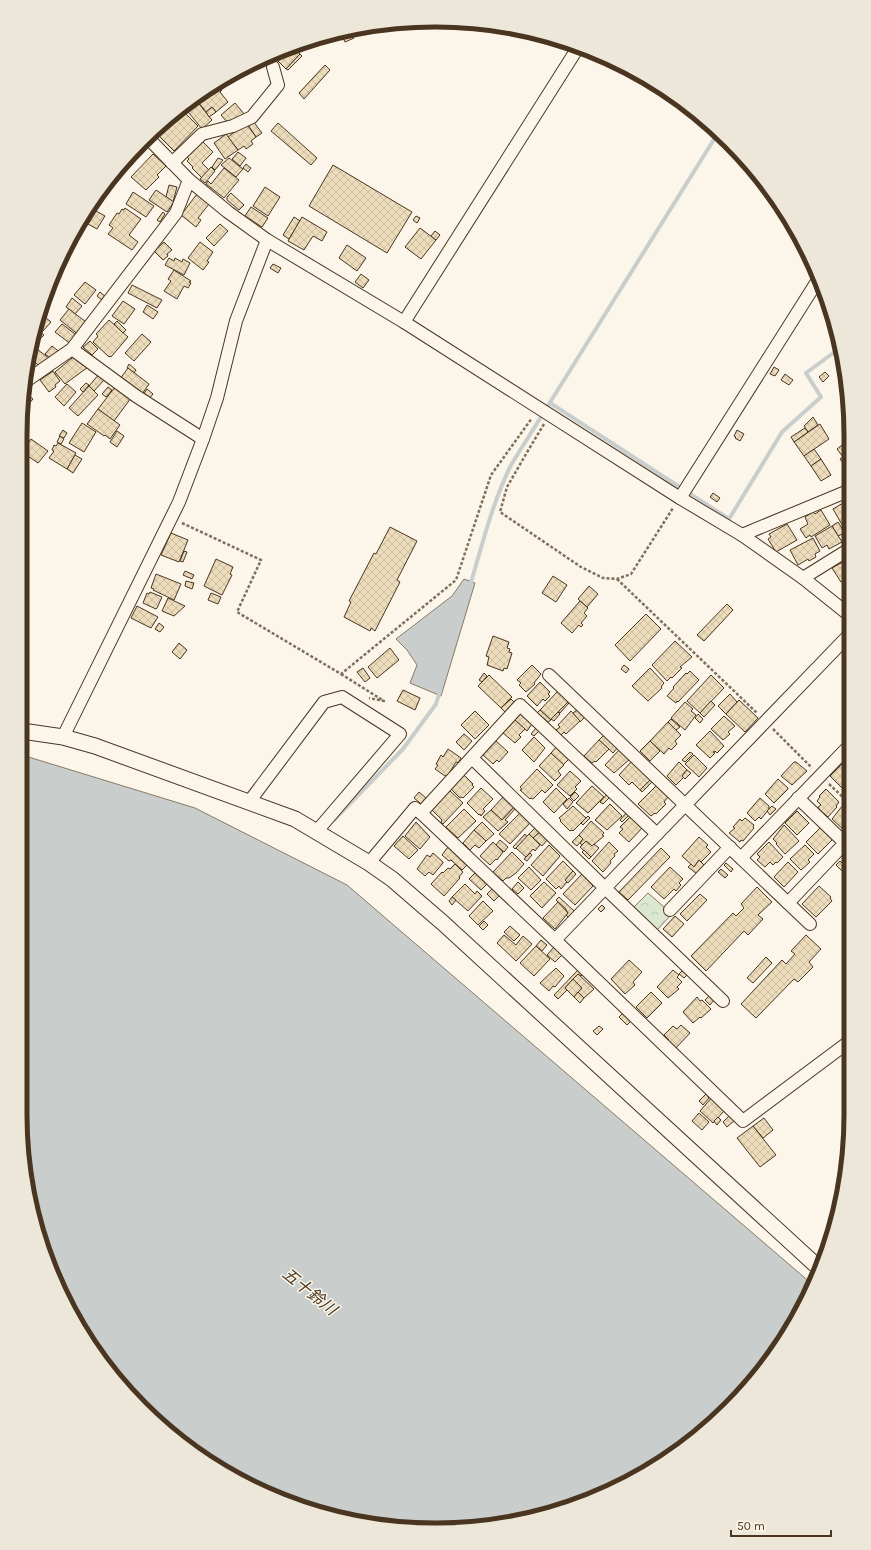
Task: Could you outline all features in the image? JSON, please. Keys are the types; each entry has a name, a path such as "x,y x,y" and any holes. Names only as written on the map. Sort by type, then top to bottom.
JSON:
{"street":[{"path":"404,322 575,52"},
{"path":"172,163 202,134 233,126 252,117 278,85 273,67"},
{"path":"152,142 189,180 228,212 267,240 404,322 680,498 742,535 803,578 844,611"},
{"path":"31,378 72,349 176,213 189,180"},
{"path":"63,737 171,518 204,439 217,398 236,321 267,240"},
{"path":"680,498 815,285"},
{"path":"72,349 136,396 204,439"},
{"path":"742,535 844,493"},
{"path":"803,578 844,552"},
{"path":"555,940 844,640"},
{"path":"549,675 810,924"},
{"path":"249,802 324,702 342,697 400,734 317,831"},
{"path":"421,813 520,705 657,834"},
{"path":"27,732 63,737 95,746 296,819 369,863 392,880 443,923 815,1265"},
{"path":"741,858 844,751"},
{"path":"472,758 723,1001"},
{"path":"798,798 844,842"},
{"path":"369,863 416,808 743,1121 844,1045"},
{"path":"788,903 844,844"},
{"path":"670,910 730,847"}],"path":[{"path":"546,413 508,487 500,512 581,566 603,578 617,579 631,574 680,498"},
{"path":"341,674 456,580 491,475 546,413"},
{"path":"171,518 261,560 238,612 384,701 364,697"},
{"path":"617,579 844,798"}],"green space":[{"path":"119,177 120,178 104,197"},
{"path":"648,893 672,914 656,931 633,908"}],"water":[{"path":"464,579 475,583 441,696 410,683 417,665 407,650 396,639 452,596"},
{"name":"五十鈴川","path":"27,757 195,808 347,885 808,1281 789,1319 760,1363 743,1384 705,1422 684,1439 640,1468 592,1492 541,1509 515,1515 489,1520 436,1523 382,1520 356,1515 330,1509 279,1492 231,1468 187,1439 166,1422 128,1384 111,1363 82,1319 58,1271 41,1220 35,1194 30,1168 28,1141"}],"building":[{"path":"353,36 354,38 345,42 343,38"},
{"path":"297,51 300,54 286,69 276,59"},
{"path":"300,54 302,56 288,70 286,69"},
{"path":"325,65 330,70 304,99 299,93"},
{"path":"221,89 222,90 220,92 228,102 216,112 212,107 206,112 199,103"},
{"path":"198,103 212,120 202,129 187,111"},
{"path":"235,103 245,115 228,123 221,115"},
{"path":"212,107 216,112 209,117 206,112"},
{"path":"185,113 198,126 174,151 158,136"},
{"path":"253,121 262,133 256,137 248,125"},
{"path":"246,123 256,137 251,141 253,144 246,149 244,146 238,150 228,137"},
{"path":"278,123 317,158 311,165 271,131"},
{"path":"226,134 238,150 225,159 214,143"},
{"path":"202,141 213,152 202,163 209,170 202,178 187,161 189,159 187,157"},
{"path":"238,152 246,158 240,166 232,159"},
{"path":"153,154 166,166 157,175 159,177 146,190 131,177"},
{"path":"218,158 223,160 215,170 212,167"},
{"path":"229,158 243,169 236,177 221,165"},
{"path":"132,162 133,164 121,174"},
{"path":"246,164 251,168 248,172 243,168"},
{"path":"333,165 412,212 387,253 309,206"},
{"path":"211,167 215,171 205,183 200,179"},
{"path":"224,168 239,180 224,198 206,184 208,181 211,184"},
{"path":"169,185 177,187 173,202 166,197"},
{"path":"265,187 280,197 268,216 253,206"},
{"path":"156,190 174,202 167,212 149,200"},
{"path":"133,192 154,206 146,217 126,204"},
{"path":"231,193 244,205 239,210 227,200 227,197"},
{"path":"197,194 209,204 198,218 201,220 196,227 181,215"},
{"path":"251,207 268,218 262,227 245,216"},
{"path":"125,208 141,219 129,235 138,242 132,250 108,234 113,228 109,225 117,213 119,214 122,209 124,210"},
{"path":"96,211 105,216 97,229 88,224"},
{"path":"163,212 165,214 160,222 157,220"},
{"path":"416,216 420,218 417,223 413,220"},
{"path":"294,217 300,221 289,239 283,235"},
{"path":"302,217 327,232 322,241 313,236 304,250 288,241"},
{"path":"220,224 228,231 214,246 206,238"},
{"path":"420,228 436,240 421,259 405,247"},
{"path":"435,231 440,235 436,240 431,236"},
{"path":"164,242 172,250 163,260 154,251"},
{"path":"200,242 213,252 207,261 209,262 203,270 188,258"},
{"path":"347,245 366,258 357,271 339,258"},
{"path":"169,258 174,261 175,258 182,262 183,259 190,263 184,275 165,265"},
{"path":"273,264 281,268 278,273 270,268"},
{"path":"174,270 191,281 189,282 191,283 188,288 184,286 177,299 164,291 171,281 168,279"},
{"path":"361,274 369,280 363,288 355,282"},
{"path":"85,282 96,290 85,304 74,295"},
{"path":"132,285 162,300 157,308 128,293"},
{"path":"100,292 107,298 104,302 97,296"},
{"path":"72,298 82,306 75,314 66,307"},
{"path":"123,301 135,309 124,324 112,316"},
{"path":"147,305 158,312 153,319 143,312"},
{"path":"69,309 86,322 80,336 60,320"},
{"path":"45,317 51,322 43,331 41,329"},
{"path":"109,320 128,337 111,357 109,357 93,342 98,336 96,334"},
{"path":"117,321 126,330 123,333 114,324"},
{"path":"62,324 79,337 72,345 55,332"},
{"path":"41,329 43,331 41,333 44,335 39,340"},
{"path":"142,334 151,342 134,361 125,353"},
{"path":"90,341 98,349 92,355 83,347"},
{"path":"52,346 61,353 54,361 45,354"},
{"path":"37,349 50,359 43,369 34,361"},
{"path":"77,354 88,367 65,384 55,372"},
{"path":"129,364 136,370 134,373 127,368"},
{"path":"774,367 779,370 775,376 770,374"},
{"path":"128,368 149,384 142,394 120,379"},
{"path":"53,371 60,381 55,385 56,387 49,392 40,380"},
{"path":"825,372 829,376 823,382 819,377"},
{"path":"100,373 105,379 94,391 89,386"},
{"path":"785,374 793,380 789,385 781,380"},
{"path":"86,383 89,385 83,392 80,389"},
{"path":"67,384 76,392 64,406 55,397"},
{"path":"89,386 98,395 78,416 69,408"},
{"path":"108,387 112,390 106,397 102,394"},
{"path":"115,387 131,398 114,421 98,409"},
{"path":"147,389 153,394 149,399 143,395"},
{"path":"29,396 33,399 28,404"},
{"path":"98,409 120,425 110,439 87,424"},
{"path":"813,417 818,425 808,432 804,426"},
{"path":"82,423 96,432 84,452 69,443"},
{"path":"820,424 829,439 804,456 794,442"},
{"path":"805,428 808,432 794,442 791,437"},
{"path":"63,430 67,433 64,438 59,436"},
{"path":"737,430 744,434 740,441 734,436"},
{"path":"117,431 124,436 117,447 110,442"},
{"path":"60,436 64,439 61,444 57,442"},
{"path":"31,439 48,451 38,463 27,455 27,445"},
{"path":"58,443 76,453 67,469 49,458 54,451 52,450 54,445 56,446"},
{"path":"844,444 844,464 840,459 843,457 837,449"},
{"path":"814,449 821,459 811,466 804,456"},
{"path":"75,455 82,459 73,473 67,469"},
{"path":"821,459 831,475 821,481 811,466"},
{"path":"713,493 720,498 717,502 710,497"},
{"path":"844,502 844,528 833,509"},
{"path":"821,510 830,525 811,537 810,535 806,538 800,529 808,524 805,517 813,512 815,514"},
{"path":"838,522 844,533 838,536 832,526"},
{"path":"787,524 797,540 776,552 768,539 771,537 769,534"},
{"path":"832,526 842,542 829,549 827,545 822,548 815,536"},
{"path":"390,527 417,541 397,580 400,582 375,631 371,628 370,631 344,617 351,602 349,601 374,553 376,554"},
{"path":"171,533 188,540 179,562 161,555"},
{"path":"813,538 820,551 815,554 816,557 809,561 808,559 798,565 790,550"},
{"path":"184,551 187,552 183,562 180,561"},
{"path":"216,559 233,567 230,574 232,575 222,595 204,586"},
{"path":"843,562 844,580 841,582 832,568"},
{"path":"185,571 194,575 192,579 183,575"},
{"path":"156,574 181,584 174,600 151,588"},
{"path":"553,576 567,585 556,602 542,593"},
{"path":"186,581 194,583 192,589 185,586"},
{"path":"589,586 598,594 587,607 578,599"},
{"path":"150,592 162,597 156,609 143,603 147,593 149,594"},
{"path":"211,593 221,597 218,604 208,600"},
{"path":"168,598 185,606 174,616 162,611"},
{"path":"580,601 588,608 584,613 587,616 581,623 583,625 581,627 579,625 572,633 561,623"},
{"path":"727,604 733,610 704,641 697,635"},
{"path":"137,606 158,617 151,628 131,618"},
{"path":"646,614 661,629 630,661 615,645"},
{"path":"159,623 164,627 160,632 155,629"},
{"path":"493,636 509,642 507,648 510,649 509,652 512,653 507,669 504,668 503,671 487,665 489,657 486,656"},
{"path":"675,641 692,657 680,667 682,668 672,678 671,677 667,681 652,665"},
{"path":"179,643 187,650 180,659 172,652"},
{"path":"390,648 399,660 377,678 368,667"},
{"path":"532,665 541,674 534,683 535,684 526,692 519,685 521,683 517,680"},
{"path":"624,665 629,669 626,673 621,669"},
{"path":"363,668 370,678 365,682 357,672"},
{"path":"650,668 664,683 661,687 662,688 648,701 632,686"},
{"path":"690,671 699,680 676,703 667,696 674,688 673,687 686,673 687,674"},
{"path":"484,673 487,676 482,682 479,680"},
{"path":"489,675 512,697 501,708 478,686"},
{"path":"711,675 724,688 700,713 687,701"},
{"path":"540,682 550,692 548,694 550,696 545,701 543,699 537,706 527,696"},
{"path":"403,690 420,698 415,710 397,701"},
{"path":"558,691 569,701 551,720 540,710"},
{"path":"730,694 737,702 726,714 718,706"},
{"path":"511,699 515,703 506,713 501,708"},
{"path":"739,700 758,718 745,732 726,714"},
{"path":"569,701 570,702 560,713 558,712"},
{"path":"711,701 715,705 704,717 700,713"},
{"path":"685,702 693,709 691,711 696,715 685,730 671,718"},
{"path":"578,709 586,716 580,722 573,713"},
{"path":"540,710 551,720 548,722 537,713"},
{"path":"475,711 489,725 475,739 461,725"},
{"path":"571,711 580,721 566,734 564,732 561,735 556,730 560,727 558,725"},
{"path":"558,712 560,714 554,721 551,719"},
{"path":"521,714 532,724 527,731 515,720"},
{"path":"698,714 703,719 700,723 695,718"},
{"path":"724,716 735,726 728,732 730,734 723,740 711,729"},
{"path":"671,719 680,727 676,730 668,722"},
{"path":"515,720 525,729 519,735 521,737 515,743 503,733"},
{"path":"668,722 681,735 675,741 677,744 671,750 669,748 664,754 650,741"},
{"path":"537,727 540,730 534,736 531,734"},
{"path":"710,731 724,746 717,753 715,751 713,752 715,753 710,758 696,745"},
{"path":"464,734 472,741 464,750 456,742"},
{"path":"605,734 619,746 613,753 599,740"},
{"path":"534,737 545,748 534,762 522,750"},
{"path":"599,740 609,749 596,762 595,761 592,763 584,756"},
{"path":"496,741 508,752 499,762 497,760 493,764 483,755"},
{"path":"650,741 660,751 650,761 640,751"},
{"path":"557,746 570,758 563,765 551,753"},
{"path":"448,749 461,758 458,763 456,762 448,775 445,776 435,769 441,755 443,757"},
{"path":"620,749 631,758 614,773 605,765"},
{"path":"690,752 693,754 685,762 682,760"},
{"path":"551,753 564,765 558,771 561,775 555,781 539,766"},
{"path":"694,755 707,768 699,777 685,764"},
{"path":"632,761 651,779 640,790 632,782 629,785 619,775"},
{"path":"679,762 687,770 682,776 684,777 676,785 667,776"},
{"path":"794,762 807,771 792,785 781,776"},
{"path":"844,762 844,786 842,788 830,776"},
{"path":"537,769 553,785 545,793 542,790 533,799 530,799 520,790 522,789 520,787"},
{"path":"687,770 691,773 685,779 682,776"},
{"path":"570,771 581,781 575,787 577,789 570,796 557,785"},
{"path":"464,775 474,787 463,798 460,798 451,789"},
{"path":"651,779 653,781 642,792 640,790"},
{"path":"778,779 788,789 774,803 765,794"},
{"path":"592,786 604,797 588,813 576,803"},
{"path":"656,786 668,797 664,802 666,804 656,814 655,813 651,816 638,804"},
{"path":"481,788 493,799 483,809 485,811 481,816 467,803"},
{"path":"556,788 567,799 554,813 543,802"},
{"path":"826,789 839,802 836,806 837,807 828,817 820,810 818,807 821,805 817,801 820,797 819,796"},
{"path":"449,790 463,803 443,824 441,822 442,820 432,810"},
{"path":"419,792 426,798 421,804 414,798"},
{"path":"575,792 579,796 574,801 570,797"},
{"path":"607,794 610,797 603,804 600,802"},
{"path":"503,797 514,807 502,820 491,810"},
{"path":"569,798 573,802 567,809 563,804"},
{"path":"760,798 769,806 769,809 761,819 759,817 755,821 747,813"},
{"path":"610,804 622,816 607,830 595,820"},
{"path":"843,805 844,806 844,830 832,819"},
{"path":"573,806 586,818 573,831 570,831 559,818"},
{"path":"772,806 776,809 770,815 767,811"},
{"path":"514,807 515,809 505,820 508,822 498,831 483,817 491,810 502,820"},
{"path":"464,809 476,821 458,838 446,827"},
{"path":"797,811 809,823 797,835 785,823"},
{"path":"627,812 629,815 622,822 620,820"},
{"path":"520,813 530,823 510,844 499,834"},
{"path":"588,816 590,818 583,825 581,823"},
{"path":"631,816 643,827 629,842 619,833 623,829 620,827"},
{"path":"745,818 754,825 754,828 743,841 741,840 740,842 729,833 735,828 733,827 740,819 742,821"},
{"path":"591,821 604,833 602,835 604,836 592,846 586,841 582,845 580,843 583,839 579,835"},
{"path":"416,822 430,837 420,849 405,836"},
{"path":"482,822 494,834 486,841 474,830"},
{"path":"784,825 799,841 785,854 773,839"},
{"path":"821,827 832,838 832,840 818,854 806,842"},
{"path":"535,828 540,832 533,838 529,834"},
{"path":"474,830 486,841 479,848 475,845 470,850 463,843"},
{"path":"540,832 548,839 542,846 533,838"},
{"path":"525,834 527,837 515,849 513,847"},
{"path":"529,834 540,845 535,851 533,849 526,857 516,848"},
{"path":"579,835 583,839 577,846 572,842"},
{"path":"403,836 418,850 409,859 394,846"},
{"path":"699,837 708,845 706,847 711,852 701,862 699,860 694,867 682,856"},
{"path":"500,840 508,847 504,852 496,845"},
{"path":"586,841 592,846 594,844 599,848 591,857 580,847"},
{"path":"493,842 503,852 497,860 496,859 490,865 480,856"},
{"path":"609,842 618,851 614,854 615,856 610,861 611,863 603,872 592,861"},
{"path":"769,842 783,857 777,863 776,862 773,865 770,862 765,867 757,860 760,857 757,854"},
{"path":"549,845 560,856 543,876 531,865"},
{"path":"805,845 814,854 808,860 810,862 801,870 790,859"},
{"path":"448,847 467,865 462,870 451,860 449,861 442,855"},
{"path":"661,848 670,857 628,900 619,892"},
{"path":"584,850 591,857 589,859 582,852"},
{"path":"512,852 524,864 516,873 503,881 493,872"},
{"path":"433,853 443,863 433,875 429,872 425,876 417,869 427,855 430,857"},
{"path":"530,853 532,855 527,861 524,859"},
{"path":"699,860 705,866 697,874 688,867 691,864 694,867"},
{"path":"563,861 573,871 565,880 567,882 561,889 559,886 556,889 546,879"},
{"path":"840,861 844,865 844,873 836,865"},
{"path":"788,862 798,872 784,887 774,877"},
{"path":"726,863 733,869 731,872 724,865"},
{"path":"455,864 463,872 459,877 460,878 444,896 431,884 442,872 443,873 448,868 450,869"},
{"path":"529,867 541,880 531,890 518,878"},
{"path":"670,867 683,879 679,883 681,885 676,891 674,889 664,899 651,887"},
{"path":"721,869 728,875 725,878 718,872"},
{"path":"573,871 576,874 568,883 565,880"},
{"path":"475,873 487,884 481,890 469,879"},
{"path":"582,874 593,886 575,905 563,894"},
{"path":"518,882 524,888 518,894 512,889"},
{"path":"544,882 556,893 542,908 530,896"},
{"path":"465,884 475,894 477,891 482,896 468,911 452,897"},
{"path":"819,886 831,897 830,898 832,901 816,917 802,904"},
{"path":"757,887 772,902 758,915 763,919 748,935 744,931 706,971 691,956 733,913 736,916 744,908 741,904"},
{"path":"492,889 499,896 494,901 487,894"},
{"path":"700,894 707,900 687,921 680,914"},
{"path":"452,897 456,900 452,905 449,901"},
{"path":"559,897 574,911 568,917 566,915 568,913 566,909 556,900"},
{"path":"483,901 493,911 478,925 469,916"},
{"path":"558,902 568,913 555,929 543,918"},
{"path":"602,905 605,908 601,912 598,909"},
{"path":"675,916 684,924 672,937 663,929"},
{"path":"484,921 488,925 483,930 479,926"},
{"path":"510,926 520,935 514,941 504,932"},
{"path":"504,935 516,945 523,936 532,944 516,961 497,943"},
{"path":"806,935 821,949 809,962 813,967 798,982 794,979 756,1018 741,1004 782,960 786,964 795,954 791,951"},
{"path":"541,940 547,945 542,951 536,946"},
{"path":"536,946 550,959 534,976 520,963"},
{"path":"554,947 562,955 555,962 547,955"},
{"path":"766,957 772,963 753,983 747,978"},
{"path":"629,960 642,972 633,982 635,985 625,994 611,979"},
{"path":"556,968 564,976 555,987 553,986 549,991 540,983"},
{"path":"578,970 583,974 581,976 578,974 565,988 567,990 558,999 554,995"},
{"path":"673,970 679,975 677,977 682,982 677,987 679,989 668,998 657,987"},
{"path":"683,970 687,975 684,978 679,974"},
{"path":"578,974 594,989 584,998 578,992 582,988 573,979"},
{"path":"573,979 582,988 574,997 565,988"},
{"path":"578,992 584,998 580,1003 574,997"},
{"path":"651,992 662,1003 647,1018 636,1007"},
{"path":"709,996 714,1000 710,1005 705,1000"},
{"path":"697,997 711,1009 693,1023 683,1012"},
{"path":"623,1013 631,1021 627,1025 619,1017"},
{"path":"681,1025 690,1033 675,1049 664,1035 673,1026 677,1029"},
{"path":"599,1026 603,1029 597,1035 593,1031"},
{"path":"706,1094 709,1098 703,1105 699,1101"},
{"path":"713,1096 726,1109 713,1123 700,1111"},
{"path":"699,1113 709,1122 702,1130 692,1121"},
{"path":"730,1115 735,1120 727,1127 723,1122"},
{"path":"718,1117 721,1120 717,1125 714,1121"},
{"path":"764,1118 773,1130 763,1138 753,1126"},
{"path":"753,1126 776,1155 760,1167 737,1138"}],"waterway":[{"path":"470,586 493,510 511,465 715,138"},
{"path":"550,403 729,519 782,432 821,397 806,373 835,352"},
{"path":"334,820 403,749 436,704 440,691"}]}
